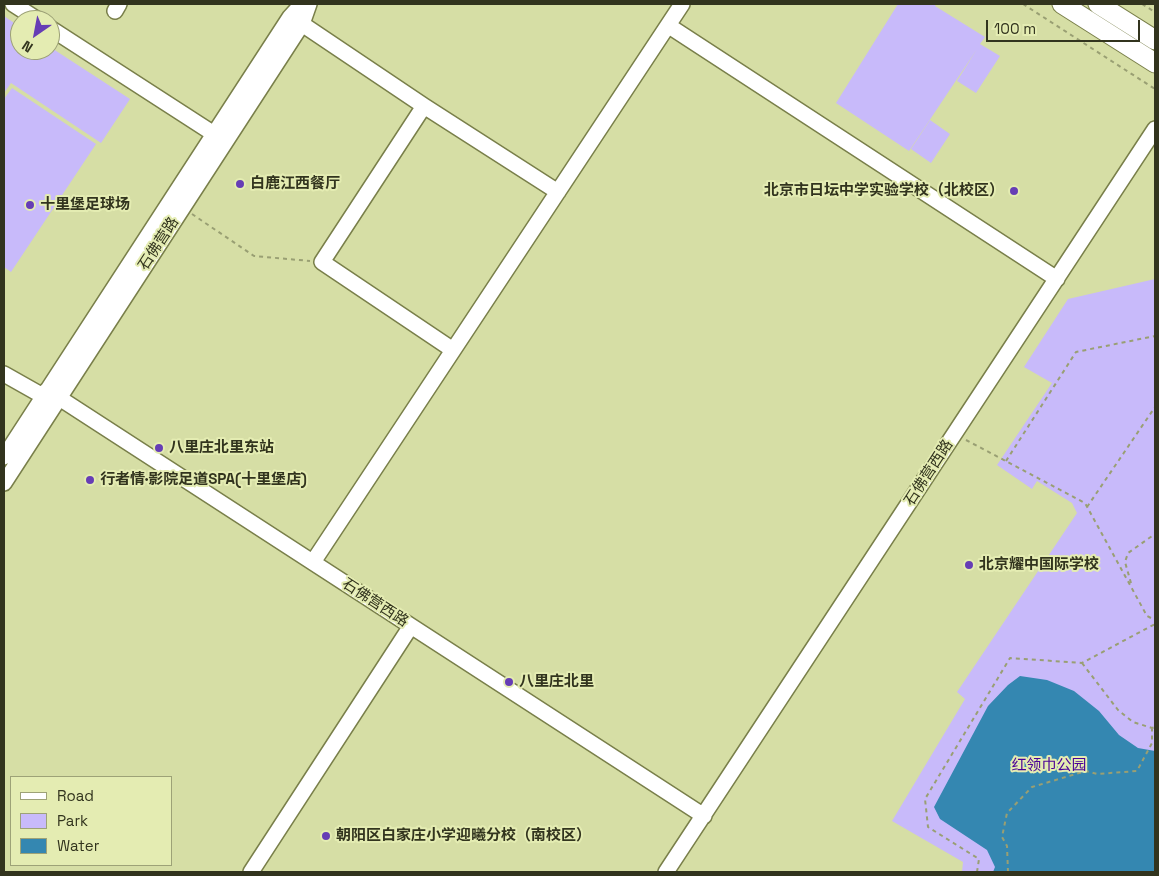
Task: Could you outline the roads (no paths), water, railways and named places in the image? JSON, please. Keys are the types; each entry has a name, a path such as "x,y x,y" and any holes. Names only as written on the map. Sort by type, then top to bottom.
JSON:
{"main road":[{"path":"1062,4 1155,63"},
{"path":"1098,4 1155,40"}],"street":[{"name":"石佛营路","path":"4,483 50,395 214,134 290,17 302,4"},
{"name":"石佛营路","path":"4,456 50,395 182,207 302,24 309,4"},
{"path":"313,562 682,4"},
{"path":"302,24 424,106 558,192"},
{"path":"669,26 1057,279"},
{"path":"60,34 214,134"},
{"path":"424,106 322,262 453,350"},
{"name":"石佛营西路","path":"666,872 1155,129"},
{"name":"石佛营西路","path":"4,374 50,395 313,562 704,816"},
{"path":"252,872 411,626"}],"water":[{"path":"1020,676 1047,680 1074,691 1099,711 1119,735 1138,748 1155,751 1155,872 993,872 995,867 987,850 940,819 934,807 988,706 1008,685"}],"place":[{"name":"白鹿江西餐厅","path":"240,184"},
{"name":"北京市日坛中学实验学校（北校区）","path":"1014,191"},
{"name":"十里堡足球场","path":"30,205"},
{"name":"八里庄北里东站","path":"159,448"},
{"name":"行者情·影院足道SPA(十里堡店)","path":"90,480"},
{"name":"北京耀中国际学校","path":"969,565"},
{"name":"八里庄北里","path":"509,682"},
{"name":"朝阳区白家庄小学迎曦分校（南校区）","path":"326,836"}],"park label":[{"name":"红领巾公园","path":"1049,766"}]}
